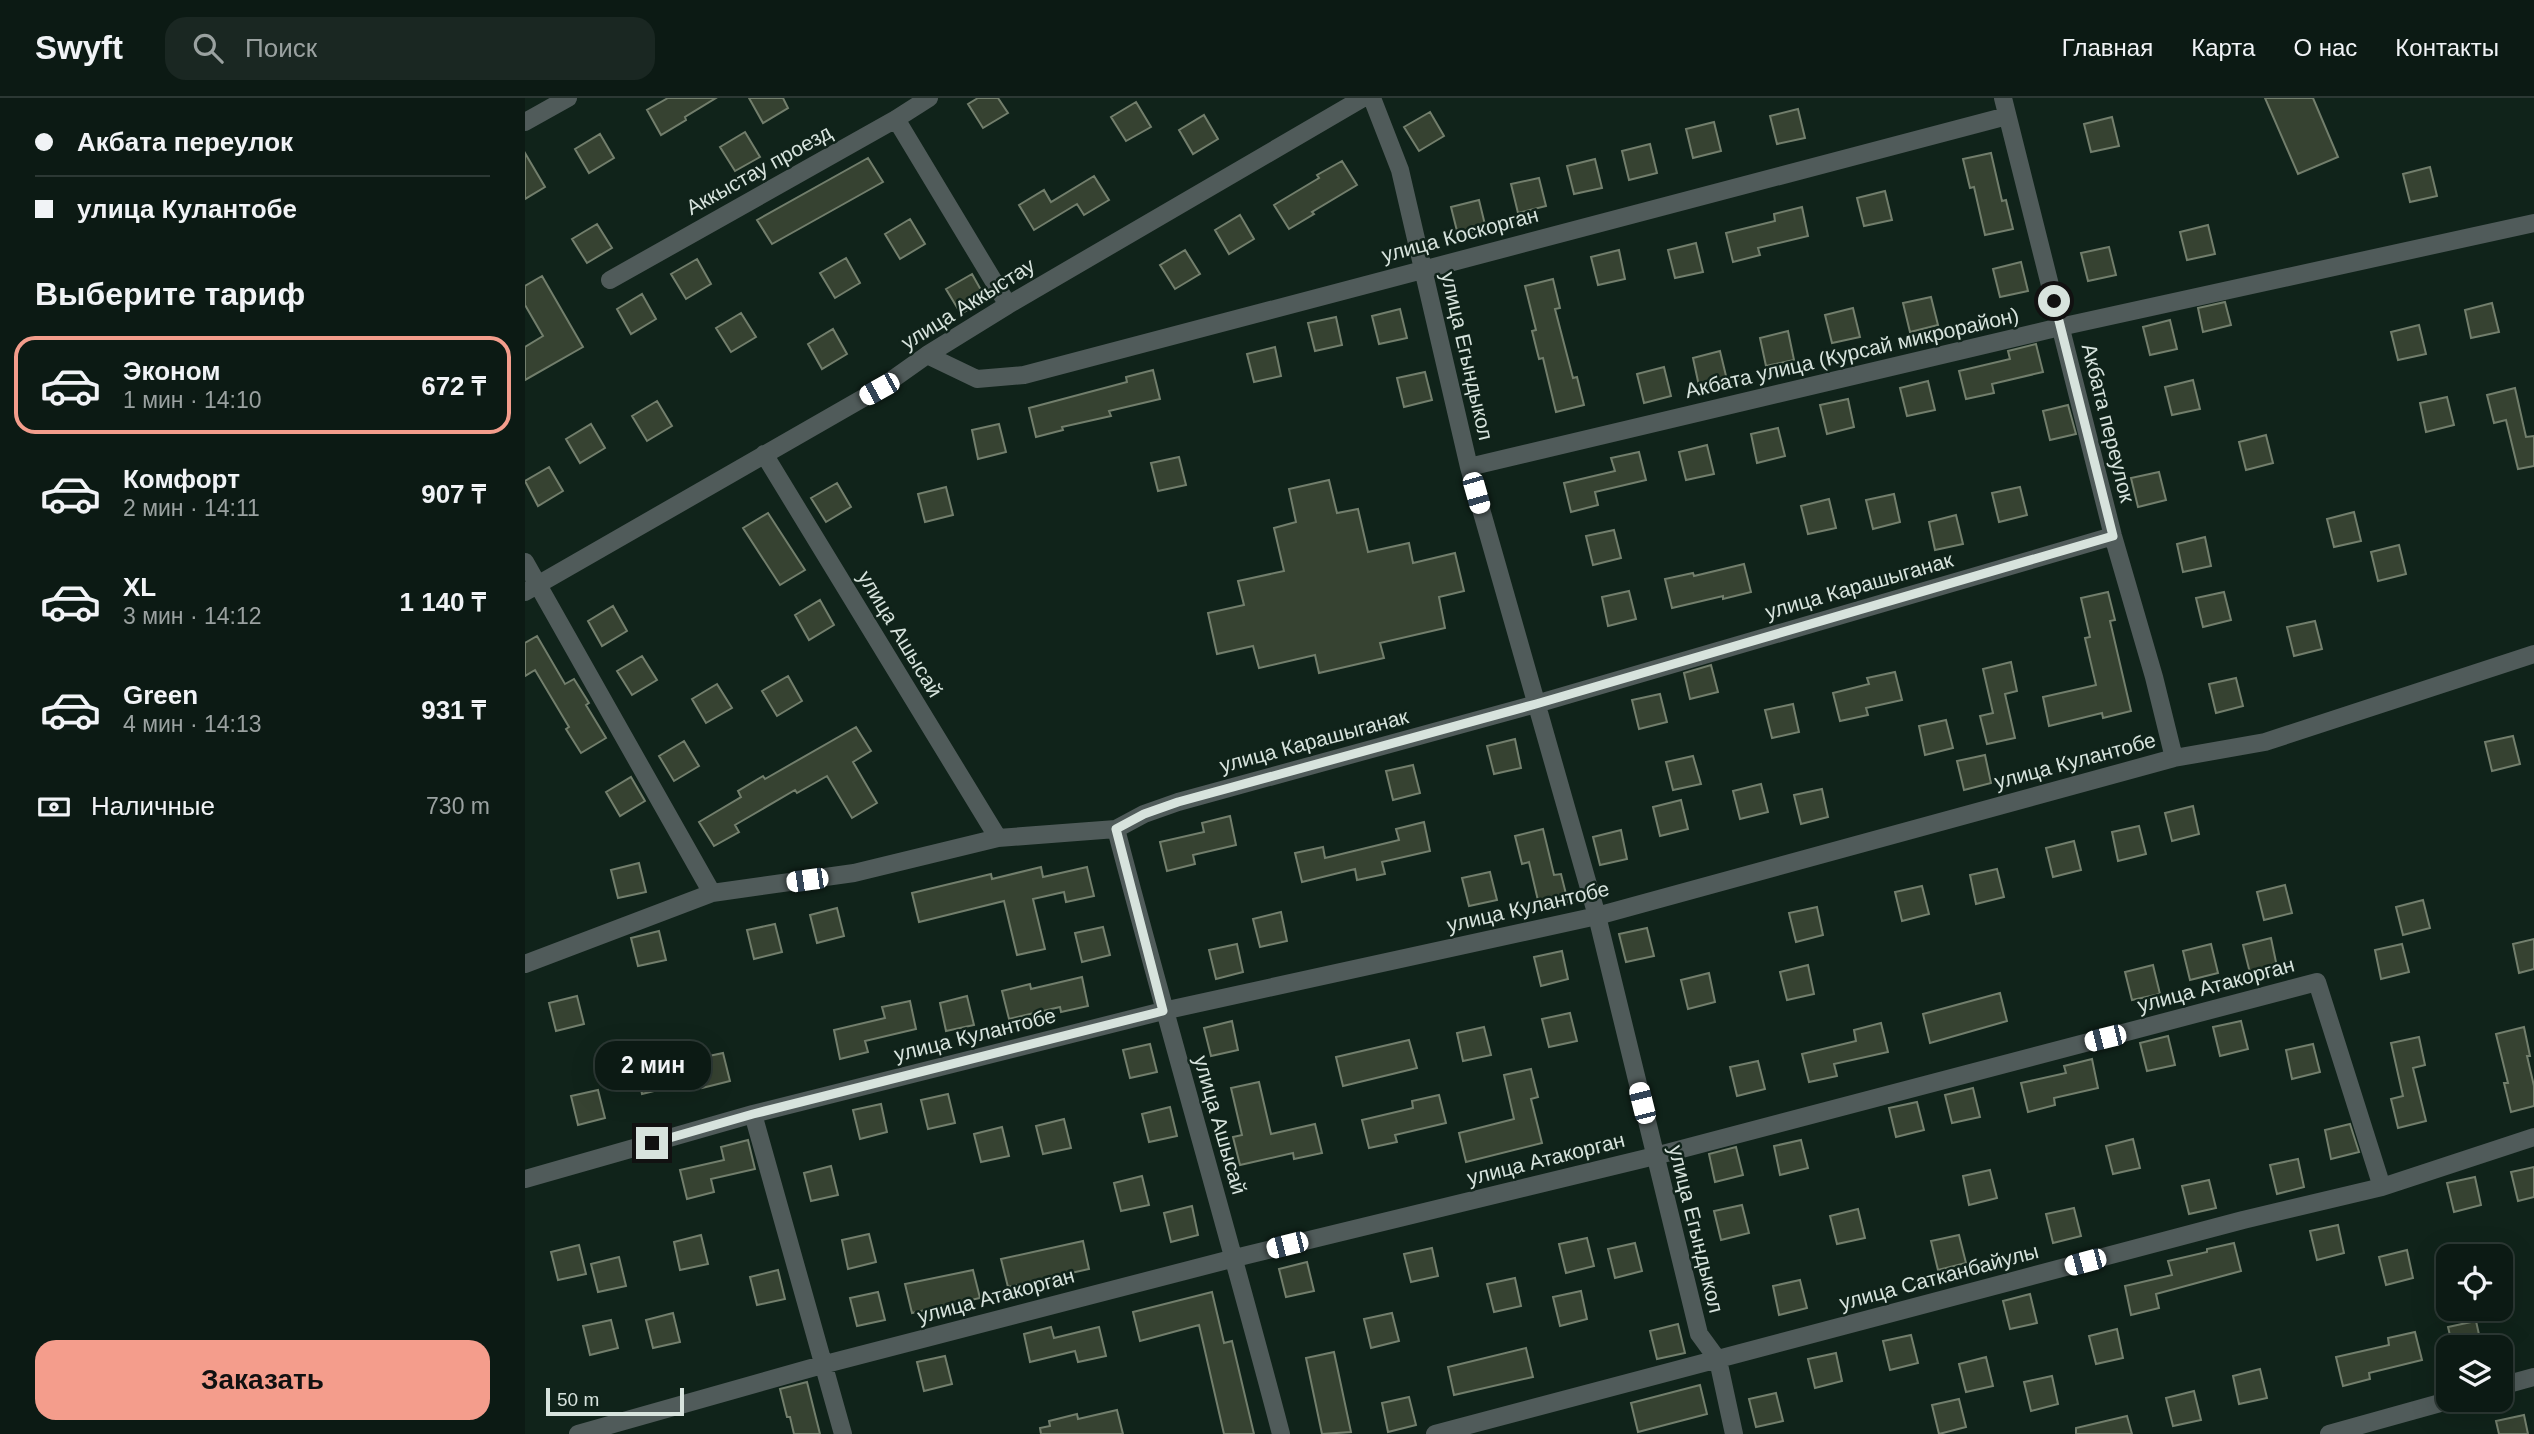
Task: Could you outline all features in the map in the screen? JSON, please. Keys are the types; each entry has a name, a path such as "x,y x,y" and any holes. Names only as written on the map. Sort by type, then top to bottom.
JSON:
{"street":[{"path":"525,122 569,98"},
{"name":"Аккыстау проезд","path":"610,280 929,98"},
{"name":"улица Аккыстау","path":"531,588 879,389 927,355 1008,305 1363,98"},
{"name":"улица Егындыкол","path":"1372,98 1400,170 1469,467 1597,916 1699,1334 1718,1360 1734,1434"},
{"name":"улица Коскорган","path":"927,355 977,379 1024,375 1424,268 2005,107"},
{"name":"Акбата переулок","path":"2005,107 2113,536 2154,677 2174,758"},
{"path":"896,119 1008,305"},
{"name":"Акбата улица (Курсай микрорайон)","path":"1469,467 2060,327 2534,223"},
{"name":"улица Ашысай","path":"764,454 998,838"},
{"name":"улица Карашыганак","path":"525,964 712,894 854,873 998,838 1116,829 1144,814 1178,802 1536,704 2113,536"},
{"path":"525,562 531,588 712,894"},
{"name":"улица Кулантобе","path":"525,1179 753,1114 1163,1011 1597,916 2174,758 2265,742 2534,654"},
{"name":"улица Ашысай","path":"1116,829 1163,1011 1235,1258 1281,1434"},
{"name":"улица Атакорган","path":"578,1434 822,1365 1235,1258 1655,1156 2317,982 2382,1187"},
{"path":"753,1114 843,1434"},
{"name":"улица Сатканбайулы","path":"1435,1434 2243,1220 2382,1187 2534,1137"},
{"path":"2513,1383 2534,1377"},
{"path":"2329,1434 2436,1404"}],"building":[{"path":"668,98 716,98 661,135 647,110"},
{"path":"749,98 783,98 788,108 763,123"},
{"path":"978,98 998,98 1008,113 983,128 968,104"},
{"path":"2265,98 2313,98 2338,157 2298,174"},
{"path":"1136,102 1151,127 1126,141 1111,117"},
{"path":"1798,109 1805,138 1777,144 1770,116"},
{"path":"1430,112 1444,136 1419,151 1404,127"},
{"path":"1204,115 1218,139 1193,154 1179,130"},
{"path":"2112,117 2119,146 2091,152 2084,124"},
{"path":"1714,122 1721,151 1693,158 1686,129"},
{"path":"745,132 760,157 735,171 720,147"},
{"path":"600,134 614,158 589,173 575,149"},
{"path":"1650,144 1657,173 1629,180 1622,151"},
{"path":"525,153 545,187 525,199"},
{"path":"1991,153 2002,201 2006,200 2013,229 1985,235 1974,187 1970,188 1963,159"},
{"path":"868,158 883,182 772,244 757,220"},
{"path":"1595,159 1602,188 1574,194 1567,166"},
{"path":"1342,161 1357,185 1289,229 1274,205"},
{"path":"2430,167 2437,196 2410,202 2403,174"},
{"path":"1094,176 1109,200 1084,215 1077,204 1034,230 1019,205 1044,190 1051,202"},
{"path":"1539,178 1546,206 1518,213 1511,184"},
{"path":"1885,191 1892,220 1864,226 1857,198"},
{"path":"1479,200 1486,229 1458,235 1451,207"},
{"path":"1802,207 1808,236 1758,248 1760,255 1733,262 1726,233 1775,221 1774,214"},
{"path":"1240,215 1254,239 1229,254 1215,230"},
{"path":"910,219 925,244 900,259 885,234"},
{"path":"597,224 612,248 587,263 572,239"},
{"path":"2208,225 2215,254 2187,260 2180,232"},
{"path":"1696,243 1703,272 1675,278 1668,250"},
{"path":"2109,247 2116,275 2088,281 2081,253"},
{"path":"1185,250 1200,274 1175,289 1160,265"},
{"path":"1619,250 1625,279 1598,285 1591,257"},
{"path":"846,258 860,283 835,298 820,273"},
{"path":"697,259 711,284 686,299 671,274"},
{"path":"2021,262 2028,291 2000,297 1993,269"},
{"path":"972,274 986,299 961,314 946,289"},
{"path":"542,276 583,347 525,380 525,347 543,336 525,305 525,286"},
{"path":"1553,279 1560,308 1555,309 1573,378 1577,377 1584,405 1556,412 1543,358 1539,359 1532,331 1536,330 1525,286"},
{"path":"642,294 656,319 631,334 617,309"},
{"path":"1931,297 1938,325 1910,332 1903,303"},
{"path":"2225,302 2231,325 2203,332 2198,308"},
{"path":"2492,303 2499,332 2471,338 2465,310"},
{"path":"1853,308 1860,337 1832,343 1825,315"},
{"path":"1400,309 1407,338 1379,344 1372,316"},
{"path":"741,313 756,337 731,352 716,328"},
{"path":"1336,317 1342,345 1315,351 1308,323"},
{"path":"2170,320 2177,349 2150,355 2143,327"},
{"path":"2419,325 2426,354 2398,360 2391,332"},
{"path":"833,329 847,354 822,369 808,344"},
{"path":"1788,331 1794,360 1766,366 1760,338"},
{"path":"2036,344 2043,372 1992,384 1994,393 1966,399 1959,371 2010,359 2008,351"},
{"path":"1275,347 1281,376 1254,382 1247,354"},
{"path":"1720,351 1727,380 1699,386 1693,358"},
{"path":"1664,367 1671,396 1644,403 1637,374"},
{"path":"1153,370 1160,399 1109,411 1111,416 1062,427 1063,430 1036,437 1029,408 1127,382 1126,377"},
{"path":"1425,372 1432,400 1404,407 1397,378"},
{"path":"2193,380 2200,409 2172,415 2165,387"},
{"path":"1928,381 1935,410 1907,416 1900,388"},
{"path":"2515,388 2526,437 2534,436 2534,466 2518,469 2506,420 2494,423 2487,395"},
{"path":"2447,397 2454,425 2426,432 2420,403"},
{"path":"1848,399 1854,427 1827,434 1820,405"},
{"path":"657,401 672,426 647,441 632,416"},
{"path":"2068,405 2076,434 2050,440 2043,411"},
{"path":"591,424 605,448 580,463 566,439"},
{"path":"999,424 1006,452 978,459 972,430"},
{"path":"1778,428 1785,456 1757,463 1751,434"},
{"path":"2266,435 2273,463 2246,470 2239,442"},
{"path":"1707,445 1714,474 1686,480 1679,452"},
{"path":"1639,452 1646,480 1595,492 1598,505 1571,512 1564,483 1615,471 1611,458"},
{"path":"1179,457 1186,485 1158,491 1151,463"},
{"path":"549,467 563,491 538,506 525,481"},
{"path":"2159,472 2166,500 2138,507 2131,478"},
{"path":"1329,480 1337,513 1358,509 1368,552 1409,543 1413,563 1455,553 1464,591 1439,597 1445,628 1380,643 1384,658 1319,673 1315,655 1259,668 1253,646 1217,654 1208,613 1244,605 1238,581 1284,571 1274,528 1296,522 1289,489"},
{"path":"837,483 851,507 826,522 811,498"},
{"path":"946,487 953,515 925,522 918,494"},
{"path":"2020,487 2027,515 1999,522 1992,493"},
{"path":"1894,494 1900,522 1873,529 1866,500"},
{"path":"1829,499 1836,528 1808,534 1801,506"},
{"path":"2354,512 2361,541 2334,547 2327,519"},
{"path":"768,513 805,570 780,585 743,528"},
{"path":"1956,515 1963,544 1935,550 1929,522"},
{"path":"1614,530 1621,558 1593,565 1586,536"},
{"path":"2205,537 2211,566 2183,572 2177,544"},
{"path":"2399,545 2406,574 2378,581 2371,552"},
{"path":"1744,564 1751,592 1672,608 1665,579 1693,573 1694,576"},
{"path":"1629,591 1636,619 1608,626 1602,597"},
{"path":"2108,592 2115,620 2110,621 2131,711 2103,718 2102,713 2049,726 2043,697 2096,685 2085,638 2090,637 2081,598"},
{"path":"2224,592 2231,620 2203,627 2196,598"},
{"path":"820,600 834,625 809,640 795,615"},
{"path":"613,606 627,631 602,646 588,621"},
{"path":"2315,621 2322,649 2294,656 2287,627"},
{"path":"537,636 565,684 574,679 606,738 581,753 566,729 569,727 535,670 525,676 525,643"},
{"path":"642,656 657,680 632,695 617,671"},
{"path":"2011,662 2017,691 2005,694 2015,738 1987,744 1980,716 1993,713 1983,669"},
{"path":"1711,665 1718,692 1690,699 1684,673"},
{"path":"1895,672 1902,700 1866,708 1868,715 1840,721 1833,693 1869,684 1867,678"},
{"path":"788,676 802,701 777,716 762,691"},
{"path":"2236,678 2243,706 2216,713 2209,684"},
{"path":"717,684 732,708 706,723 692,699"},
{"path":"1660,694 1667,722 1639,729 1632,700"},
{"path":"1793,704 1799,732 1772,738 1765,710"},
{"path":"1946,720 1953,748 1925,755 1919,726"},
{"path":"856,727 871,751 853,762 877,803 852,818 827,776 797,793 795,790 735,825 739,832 714,846 699,822 741,797 738,791 763,776 765,779"},
{"path":"2513,736 2520,764 2492,771 2485,742"},
{"path":"1515,739 1521,768 1494,774 1487,746"},
{"path":"684,741 699,766 674,781 659,756"},
{"path":"1985,755 1991,783 1964,790 1957,761"},
{"path":"1693,756 1701,784 1673,790 1666,762"},
{"path":"1413,765 1420,793 1393,800 1386,771"},
{"path":"631,777 645,801 620,816 606,792"},
{"path":"1761,784 1768,812 1740,819 1733,791"},
{"path":"1822,789 1828,817 1801,824 1794,795"},
{"path":"1681,800 1688,829 1660,836 1653,807"},
{"path":"2193,806 2199,834 2172,841 2165,813"},
{"path":"1230,816 1236,845 1193,855 1195,864 1167,871 1160,842 1204,832 1202,823"},
{"path":"1424,822 1430,851 1382,862 1385,874 1357,880 1355,869 1302,882 1295,853 1323,847 1325,858 1399,840 1396,829"},
{"path":"2139,826 2146,854 2118,861 2112,832"},
{"path":"1543,829 1554,875 1561,874 1568,902 1540,909 1529,862 1522,864 1515,836"},
{"path":"1621,830 1627,859 1600,865 1593,837"},
{"path":"2074,841 2081,870 2053,877 2046,848"},
{"path":"639,863 646,892 618,898 611,870"},
{"path":"1041,867 1043,877 1087,867 1094,896 1066,902 1064,892 1033,899 1045,949 1017,955 1004,901 919,922 912,893 991,874 992,879"},
{"path":"1997,869 2004,897 1976,904 1970,875"},
{"path":"1490,872 1497,900 1469,906 1462,878"},
{"path":"2285,885 2292,913 2264,920 2257,892"},
{"path":"1922,886 1929,914 1902,921 1895,892"},
{"path":"2423,900 2430,928 2403,935 2396,907"},
{"path":"1817,907 1823,935 1796,942 1789,913"},
{"path":"837,908 844,936 817,943 810,915"},
{"path":"1281,912 1287,941 1260,947 1253,919"},
{"path":"775,924 782,952 754,959 747,930"},
{"path":"1103,927 1110,955 1082,962 1075,933"},
{"path":"1647,928 1654,956 1626,962 1619,934"},
{"path":"659,931 666,960 638,966 631,938"},
{"path":"2271,938 2277,967 2250,973 2243,945"},
{"path":"2534,939 2534,969 2519,973 2513,944"},
{"path":"1237,944 1243,972 1216,979 1209,950"},
{"path":"2211,944 2218,973 2190,980 2183,951"},
{"path":"2402,944 2409,972 2381,979 2375,950"},
{"path":"1562,951 1568,979 1541,986 1534,957"},
{"path":"1808,965 1814,994 1787,1000 1780,972"},
{"path":"2153,965 2160,994 2132,1000 2125,972"},
{"path":"1709,973 1715,1002 1688,1009 1681,980"},
{"path":"1082,977 1088,1006 1061,1012 1060,1007 1009,1019 1002,991 1030,984 1031,989"},
{"path":"2000,993 2007,1021 1930,1043 1923,1014"},
{"path":"577,996 584,1024 556,1031 549,1003"},
{"path":"967,996 974,1025 946,1031 940,1003"},
{"path":"910,1001 916,1029 865,1041 868,1052 840,1059 834,1030 885,1018 882,1007"},
{"path":"1570,1013 1577,1041 1549,1047 1542,1019"},
{"path":"1232,1021 1238,1050 1211,1056 1204,1028"},
{"path":"2241,1021 2248,1049 2220,1056 2213,1027"},
{"path":"1881,1023 1888,1052 1834,1064 1837,1076 1809,1082 1802,1054 1856,1041 1854,1030"},
{"path":"1484,1027 1491,1055 1463,1061 1457,1033"},
{"path":"2524,1027 2534,1086 2534,1106 2511,1112 2504,1083 2508,1083 2496,1034"},
{"path":"2168,1036 2175,1065 2147,1071 2140,1043"},
{"path":"2419,1037 2425,1065 2413,1068 2426,1121 2398,1128 2391,1099 2403,1096 2391,1043"},
{"path":"1409,1040 1417,1068 1343,1086 1336,1057"},
{"path":"1150,1044 1157,1072 1130,1078 1123,1050"},
{"path":"2313,1044 2320,1072 2292,1079 2286,1050"},
{"path":"723,1053 730,1081 702,1088 695,1059"},
{"path":"663,1059 670,1087 642,1094 636,1065"},
{"path":"2092,1059 2098,1088 2054,1098 2055,1105 2028,1112 2021,1083 2066,1073 2064,1066"},
{"path":"1758,1061 1765,1089 1737,1096 1730,1067"},
{"path":"1531,1069 1538,1097 1531,1099 1542,1143 1466,1162 1459,1133 1514,1119 1504,1075"},
{"path":"1259,1082 1271,1134 1315,1124 1322,1153 1294,1159 1293,1153 1240,1165 1233,1137 1242,1135 1231,1088"},
{"path":"1973,1088 1980,1117 1952,1123 1945,1095"},
{"path":"598,1090 605,1118 578,1125 571,1096"},
{"path":"948,1094 955,1123 928,1129 921,1100"},
{"path":"1439,1095 1446,1123 1395,1135 1397,1142 1369,1148 1362,1120 1413,1108 1412,1101"},
{"path":"1917,1102 1924,1130 1896,1137 1889,1108"},
{"path":"881,1104 887,1132 860,1139 853,1110"},
{"path":"1170,1107 1177,1136 1149,1142 1142,1114"},
{"path":"1064,1119 1071,1148 1043,1154 1036,1126"},
{"path":"2350,1124 2359,1152 2331,1159 2325,1130"},
{"path":"1002,1127 1009,1156 981,1162 974,1134"},
{"path":"2133,1139 2140,1168 2113,1174 2106,1146"},
{"path":"748,1140 755,1169 711,1179 714,1192 687,1199 680,1170 724,1160 721,1147"},
{"path":"1801,1140 1808,1168 1780,1175 1774,1146"},
{"path":"1736,1147 1743,1175 1715,1182 1709,1154"},
{"path":"2298,1159 2304,1187 2277,1194 2270,1165"},
{"path":"831,1166 838,1195 811,1201 804,1173"},
{"path":"2534,1167 2534,1197 2518,1201 2511,1172"},
{"path":"1990,1170 1997,1198 1969,1205 1963,1176"},
{"path":"1142,1176 1149,1205 1121,1211 1114,1183"},
{"path":"2475,1177 2481,1205 2454,1212 2447,1183"},
{"path":"2209,1180 2216,1208 2189,1214 2182,1186"},
{"path":"1742,1205 1749,1233 1721,1240 1714,1211"},
{"path":"1192,1206 1198,1235 1171,1242 1164,1213"},
{"path":"2074,1208 2081,1236 2053,1243 2046,1214"},
{"path":"1858,1209 1865,1238 1837,1244 1830,1216"},
{"path":"2338,1225 2344,1253 2317,1260 2310,1231"},
{"path":"869,1234 876,1262 848,1269 842,1240"},
{"path":"701,1235 708,1264 680,1270 674,1242"},
{"path":"1959,1235 1966,1263 1938,1270 1931,1241"},
{"path":"1587,1238 1594,1266 1566,1273 1559,1244"},
{"path":"1083,1241 1089,1269 1008,1287 1001,1259"},
{"path":"1635,1243 1642,1271 1615,1278 1608,1249"},
{"path":"2234,1243 2241,1271 2156,1294 2159,1308 2131,1315 2125,1286 2172,1275 2168,1261"},
{"path":"579,1245 586,1274 558,1280 551,1252"},
{"path":"1432,1248 1438,1276 1411,1282 1404,1254"},
{"path":"2407,1250 2413,1278 2386,1285 2379,1257"},
{"path":"619,1257 626,1286 598,1292 591,1264"},
{"path":"1307,1262 1314,1291 1286,1297 1279,1269"},
{"path":"778,1270 785,1299 757,1305 750,1277"},
{"path":"973,1270 980,1298 912,1313 905,1284"},
{"path":"1515,1278 1521,1306 1494,1312 1487,1284"},
{"path":"1800,1280 1807,1308 1779,1315 1773,1286"},
{"path":"1581,1291 1587,1319 1560,1326 1553,1297"},
{"path":"878,1292 885,1320 857,1326 850,1298"},
{"path":"1212,1292 1224,1343 1232,1341 1254,1434 1224,1434 1199,1325 1140,1341 1133,1312"},
{"path":"2030,1294 2037,1323 2010,1329 2003,1301"},
{"path":"673,1313 680,1342 653,1348 646,1320"},
{"path":"1392,1313 1399,1341 1371,1348 1364,1319"},
{"path":"611,1320 618,1348 590,1355 583,1326"},
{"path":"2476,1321 2479,1335 2450,1335 2448,1327"},
{"path":"1678,1324 1685,1353 1657,1359 1650,1331"},
{"path":"1051,1327 1054,1338 1099,1327 1106,1356 1078,1362 1075,1351 1030,1362 1024,1334"},
{"path":"2117,1329 2123,1358 2096,1364 2089,1336"},
{"path":"2415,1332 2422,1360 2369,1373 2370,1379 2343,1386 2336,1357 2389,1345 2388,1338"},
{"path":"1911,1335 1918,1363 1890,1370 1883,1341"},
{"path":"1526,1348 1533,1377 1454,1395 1448,1367"},
{"path":"1334,1352 1351,1432 1322,1434 1306,1358"},
{"path":"1836,1353 1842,1381 1815,1388 1808,1359"},
{"path":"945,1356 952,1384 924,1391 917,1362"},
{"path":"1986,1357 1993,1386 1966,1392 1959,1364"},
{"path":"2260,1369 2267,1398 2239,1404 2233,1376"},
{"path":"2052,1376 2058,1404 2031,1411 2024,1382"},
{"path":"807,1382 820,1434 794,1434 780,1389"},
{"path":"1700,1385 1707,1414 1638,1432 1631,1403"},
{"path":"2194,1391 2201,1420 2173,1426 2166,1398"},
{"path":"1776,1393 1783,1421 1756,1427 1749,1399"},
{"path":"1409,1397 1416,1425 1388,1432 1382,1403"},
{"path":"1959,1399 1966,1427 1939,1434 1932,1405"},
{"path":"1117,1410 1123,1434 1041,1434 1040,1428 1050,1426 1049,1421 1077,1414 1078,1419"},
{"path":"2524,1415 2528,1434 2499,1434 2496,1421"},
{"path":"2127,1416 2132,1434 2076,1434 2076,1428"}],"route":[{"path":"652,1143 753,1114 1163,1011 1116,829 1144,814 1178,802 1536,704 2113,536 2054,301"}]}
